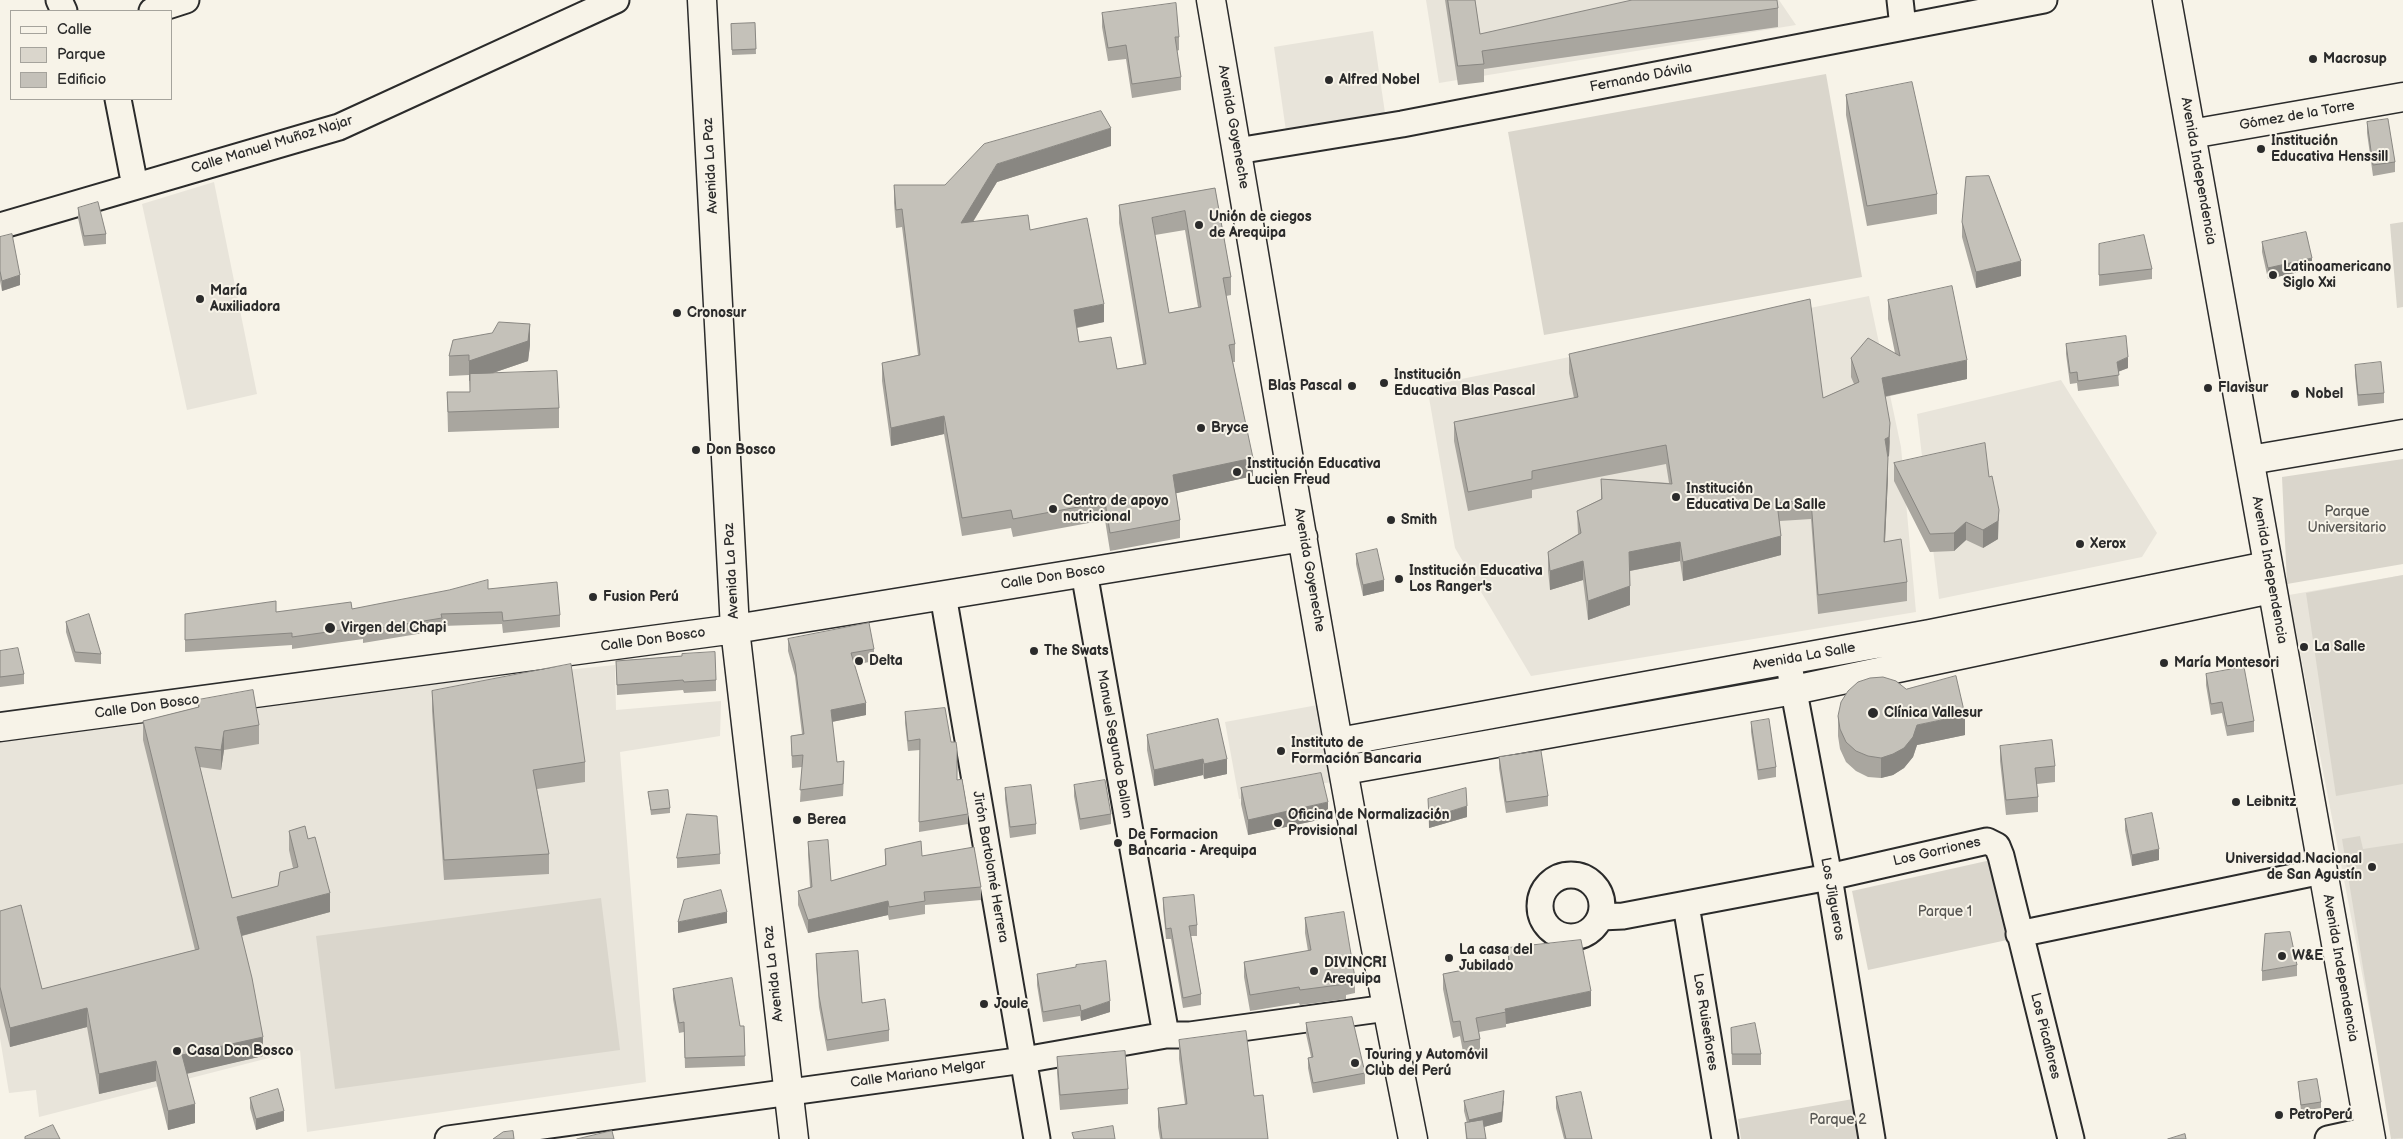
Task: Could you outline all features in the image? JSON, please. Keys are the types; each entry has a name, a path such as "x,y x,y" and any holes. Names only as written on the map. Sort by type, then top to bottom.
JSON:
{"street":[{"path":"155,10 186,0"},
{"name":"Calle Manuel Muñoz Najar","path":"0,226 339,128 616,0"},
{"name":"Avenida La Paz","path":"702,0 736,629 794,1139"},
{"name":"Avenida Goyeneche","path":"1211,0 1303,536 1387,1008 1413,1139"},
{"path":"1900,0 1904,27"},
{"name":"Fernando Dávila","path":"1237,151 1402,124 2044,0"},
{"name":"Avenida Independencia","path":"2167,0 2370,1134"},
{"name":"Gómez de la Torre","path":"2191,134 2403,97"},
{"path":"118,100 135,186"},
{"path":"2250,460 2403,434"},
{"name":"Calle Don Bosco","path":"0,727 736,629 1303,536"},
{"name":"Manuel Segundo Ballon","path":"1084,572 1166,1035"},
{"name":"Avenida La Salle","path":"1340,742 1788,660 2115,609 2269,578"},
{"name":"Jirón Bartolomé Herrera","path":"943,595 1037,1139"},
{"name":"Avenida La Salle","path":"1345,770 1794,690 2115,609"},
{"name":"Los Jilgueros","path":"1788,660 1829,877 1872,1139"},
{"name":"Los Gorriones","path":"1601,917 1623,916 1686,905 1829,877 1986,841 1997,846 2001,856 2019,934"},
{"path":"2019,934 2322,871"},
{"name":"Los Ruiseñores","path":"1686,905 1725,1139"},
{"name":"Los Picaflores","path":"2019,934 2071,1139"},
{"name":"Calle Mariano Melgar","path":"448,1139 1024,1060 1166,1035 1190,1035 1387,1008"},
{"path":"2328,1139 2370,1134"}],"shaded area":[{"path":"1426,0 1779,0 1796,25 1439,83"},
{"name":"Alfred Nobel","path":"1373,31 1385,113 1286,131 1274,47"},
{"name":"María Auxiliadora","path":"214,182 257,394 187,410 142,204"},
{"name":"Institución Educativa De La Salle","path":"1869,296 1901,447 1916,612 1531,676 1455,548 1427,386"},
{"path":"2061,380 2157,533 2142,557 1939,599 1917,414"},
{"name":"Universidad Nacional de San Agustín","path":"2403,575 2403,1139 2394,1139 2289,595"},
{"path":"615,665 616,710 721,701 720,736 620,752 646,1082 307,1132 300,1050 39,1117 36,1090 9,1093 0,1038 0,737 160,711"},
{"name":"Instituto de Formación Bancaria","path":"1323,704 1337,781 1239,799 1225,722"}],"green space":[{"path":"1826,74 1862,277 1544,335 1508,132"},
{"path":"2403,222 2403,307 2397,308 2390,224"},
{"name":"Parque Universitario","path":"2403,459 2403,564 2287,584 2282,477"},
{"path":"2403,575 2403,784 2336,796 2306,593"},
{"path":"2360,836 2363,849 2403,843 2403,1138 2391,1139 2342,839"},
{"name":"Parque 1","path":"1991,860 2007,940 1868,970 1852,891"},
{"path":"601,898 620,1050 335,1089 316,936"},
{"name":"Parque 2","path":"1853,1099 1860,1139 1741,1139 1738,1119"}],"building":[{"path":"1448,0 1475,0 1480,34 1632,0 1777,0 1778,8 1482,51 1484,64 1458,66"},
{"path":"1176,3 1179,37 1175,37 1181,77 1132,84 1126,45 1108,48 1102,13"},
{"path":"755,23 756,49 732,50 731,24"},
{"path":"1912,82 1937,194 1867,206 1846,95"},
{"path":"1101,111 1111,128 997,164 961,223 1028,215 1030,230 1087,218 1104,304 1074,310 1079,342 1111,337 1117,369 1146,364 1119,205 1215,188 1231,277 1223,278 1235,344 1229,345 1253,458 1173,475 1180,520 1110,533 1105,502 1013,519 1011,510 962,518 944,416 891,428 882,363 920,355 902,209 896,210 894,185 945,185 984,144","holes":["1185,211 1201,307 1169,313 1152,218"]},
{"path":"2388,119 2395,162 2373,165 2367,122"},
{"path":"1989,176 2021,261 1976,272 1962,222 1966,177"},
{"path":"98,202 106,234 84,236 78,208"},
{"path":"2306,232 2312,258 2268,268 2262,242"},
{"path":"12,234 20,275 2,281 0,271 0,237"},
{"path":"2144,235 2152,269 2099,275 2099,244"},
{"path":"1952,286 1967,360 1882,378 1890,423 1889,437 1885,439 1888,458 1884,542 1901,539 1907,582 1818,595 1811,500 1777,503 1781,536 1683,562 1680,542 1629,552 1630,586 1588,601 1583,561 1550,571 1548,552 1581,533 1577,511 1602,499 1601,479 1672,484 1666,445 1532,471 1532,479 1468,492 1454,422 1578,397 1569,354 1810,299 1823,398 1859,382 1851,358 1868,338 1900,356 1888,300"},
{"path":"499,322 530,324 528,341 469,361 469,355 449,356 453,340 492,333"},
{"path":"2126,336 2128,357 2117,362 2119,375 2078,381 2077,372 2070,373 2066,344"},
{"path":"2381,362 2384,393 2358,395 2355,365"},
{"path":"557,371 559,408 448,412 447,392 470,392 470,374"},
{"path":"1985,443 1989,477 1992,476 1999,510 1998,521 1983,530 1966,522 1954,533 1930,534 1894,463"},
{"path":"1377,549 1384,580 1363,585 1356,554"},
{"path":"488,580 488,589 557,582 560,615 503,621 502,612 441,614 442,618 363,631 363,627 292,637 292,633 185,640 185,614 276,601 276,612 351,602 352,609 449,590"},
{"path":"89,614 101,654 75,652 66,622"},
{"path":"869,623 874,649 851,653 866,703 831,710 837,762 844,761 843,784 800,790 803,755 792,756 791,736 804,734 795,664 788,639"},
{"path":"18,648 24,674 0,677 0,651"},
{"path":"715,652 716,680 684,682 683,680 617,685 616,661"},
{"path":"571,664 585,762 533,770 549,854 444,860 432,691"},
{"path":"2244,667 2254,721 2227,726 2222,702 2211,704 2206,674"},
{"path":"1956,676 1965,715 1917,725 1913,737 1904,748 1881,758 1868,756 1856,751 1846,742 1840,729 1838,716 1841,702 1848,691 1858,682 1870,678 1883,677 1896,681 1906,689"},
{"path":"253,690 259,725 224,731 221,750 195,747 232,898 278,886 280,872 298,867 289,831 305,826 308,839 315,837 330,893 237,917 252,978 263,1037 182,1055 195,1104 168,1111 156,1061 99,1074 87,1008 10,1028 0,987 0,911 21,905 42,989 199,949 143,721 199,707 198,700"},
{"path":"945,708 951,742 956,742 957,780 962,779 968,814 919,822 920,739 908,741 905,712"},
{"path":"1218,719 1227,759 1204,764 1203,759 1154,770 1147,735"},
{"path":"1769,719 1776,767 1758,770 1751,722"},
{"path":"2052,740 2055,766 2035,768 2038,797 2006,800 2000,746"},
{"path":"1541,751 1548,796 1506,802 1499,757"},
{"path":"1321,773 1328,802 1248,820 1241,788"},
{"path":"1105,780 1111,814 1080,819 1074,785"},
{"path":"1031,785 1036,824 1010,827 1005,788"},
{"path":"1466,788 1467,806 1429,818 1428,799"},
{"path":"668,790 670,808 651,810 648,792"},
{"path":"2152,813 2159,849 2132,855 2125,819"},
{"path":"687,814 717,816 720,854 677,858"},
{"path":"828,840 831,881 886,865 885,849 921,841 922,856 974,847 981,887 924,892 925,901 889,907 888,901 808,920 798,891 812,887 808,842"},
{"path":"721,890 727,912 678,922 684,900"},
{"path":"1194,895 1197,925 1189,926 1201,994 1183,998 1171,928 1166,929 1163,898"},
{"name":"DIVINCRI Arequipa","path":"1344,912 1355,978 1345,980 1346,984 1300,990 1299,987 1250,995 1244,962 1311,950 1305,918"},
{"path":"2290,932 2297,965 2262,971 2265,934"},
{"path":"1581,940 1591,991 1505,1009 1506,1012 1476,1018 1480,1039 1464,1042 1460,1021 1453,1022 1443,974 1509,961 1508,948"},
{"path":"858,951 862,1003 885,999 889,1030 827,1040 819,996 816,954"},
{"path":"1106,961 1110,1001 1081,1011 1080,1005 1043,1012 1037,974 1076,967 1076,965"},
{"path":"732,978 740,1026 744,1026 745,1056 685,1058 684,1022 679,1023 673,989"},
{"path":"1352,1017 1365,1073 1313,1083 1308,1058 1313,1057 1306,1023"},
{"path":"1755,1023 1761,1054 1732,1054 1731,1028"},
{"path":"1246,1031 1254,1096 1263,1095 1268,1139 1162,1139 1158,1108 1187,1104 1179,1040"},
{"path":"1125,1051 1128,1089 1060,1095 1057,1057"},
{"path":"2317,1079 2321,1102 2301,1105 2298,1082"},
{"path":"278,1089 284,1111 256,1119 250,1098"},
{"path":"1504,1091 1502,1112 1469,1120 1464,1101"},
{"path":"1581,1092 1592,1139 1566,1139 1556,1097"},
{"path":"1483,1120 1486,1139 1467,1139 1465,1123"},
{"path":"53,1125 60,1139 25,1139 25,1137"},
{"path":"1113,1126 1115,1139 1074,1139 1072,1133"},
{"path":"513,1131 514,1139 493,1139 503,1132"},
{"path":"612,1131 614,1139 577,1139"},
{"path":"2185,1134 2186,1139 2168,1139"}],"place":[{"name":"Macrosup","path":"2313,59"},
{"name":"Alfred Nobel","path":"1329,80"},
{"name":"Institución Educativa Henssill","path":"2261,149"},
{"name":"Unión de ciegos de Arequipa","path":"1199,225"},
{"name":"Latinoamericano Siglo Xxi","path":"2273,275"},
{"name":"María Auxiliadora","path":"200,299"},
{"name":"Cronosur","path":"677,313"},
{"name":"Institución Educativa Blas Pascal","path":"1384,383"},
{"name":"Blas Pascal","path":"1352,386"},
{"name":"Flavisur","path":"2208,388"},
{"name":"Nobel","path":"2295,394"},
{"name":"Bryce","path":"1201,428"},
{"name":"Don Bosco","path":"696,450"},
{"name":"Institución Educativa Lucien Freud","path":"1237,472"},
{"name":"Institución Educativa De La Salle","path":"1676,497"},
{"name":"Centro de apoyo nutricional","path":"1053,509"},
{"name":"Smith","path":"1391,520"},
{"name":"Xerox","path":"2080,544"},
{"name":"Institución Educativa Los Ranger's","path":"1399,579"},
{"name":"Fusion Perú","path":"593,597"},
{"name":"Virgen del Chapi","path":"330,628"},
{"name":"La Salle","path":"2304,647"},
{"name":"The Swats","path":"1034,651"},
{"name":"Delta","path":"859,661"},
{"name":"María Montesori","path":"2164,663"},
{"name":"Clínica Vallesur","path":"1873,713"},
{"name":"Instituto de Formación Bancaria","path":"1281,751"},
{"name":"Leibnitz","path":"2236,802"},
{"name":"Berea","path":"797,820"},
{"name":"Oficina de Normalización Provisional","path":"1278,823"},
{"name":"De Formacion Bancaria - Arequipa","path":"1118,843"},
{"name":"Universidad Nacional de San Agustín","path":"2372,867"},
{"name":"W&E","path":"2282,956"},
{"name":"La casa del Jubilado","path":"1449,958"},
{"name":"DIVINCRI Arequipa","path":"1314,971"},
{"name":"Joule","path":"984,1004"},
{"name":"Casa Don Bosco","path":"177,1051"},
{"name":"Touring y Automóvil Club del Perú","path":"1355,1063"},
{"name":"PetroPerú","path":"2279,1115"}]}
